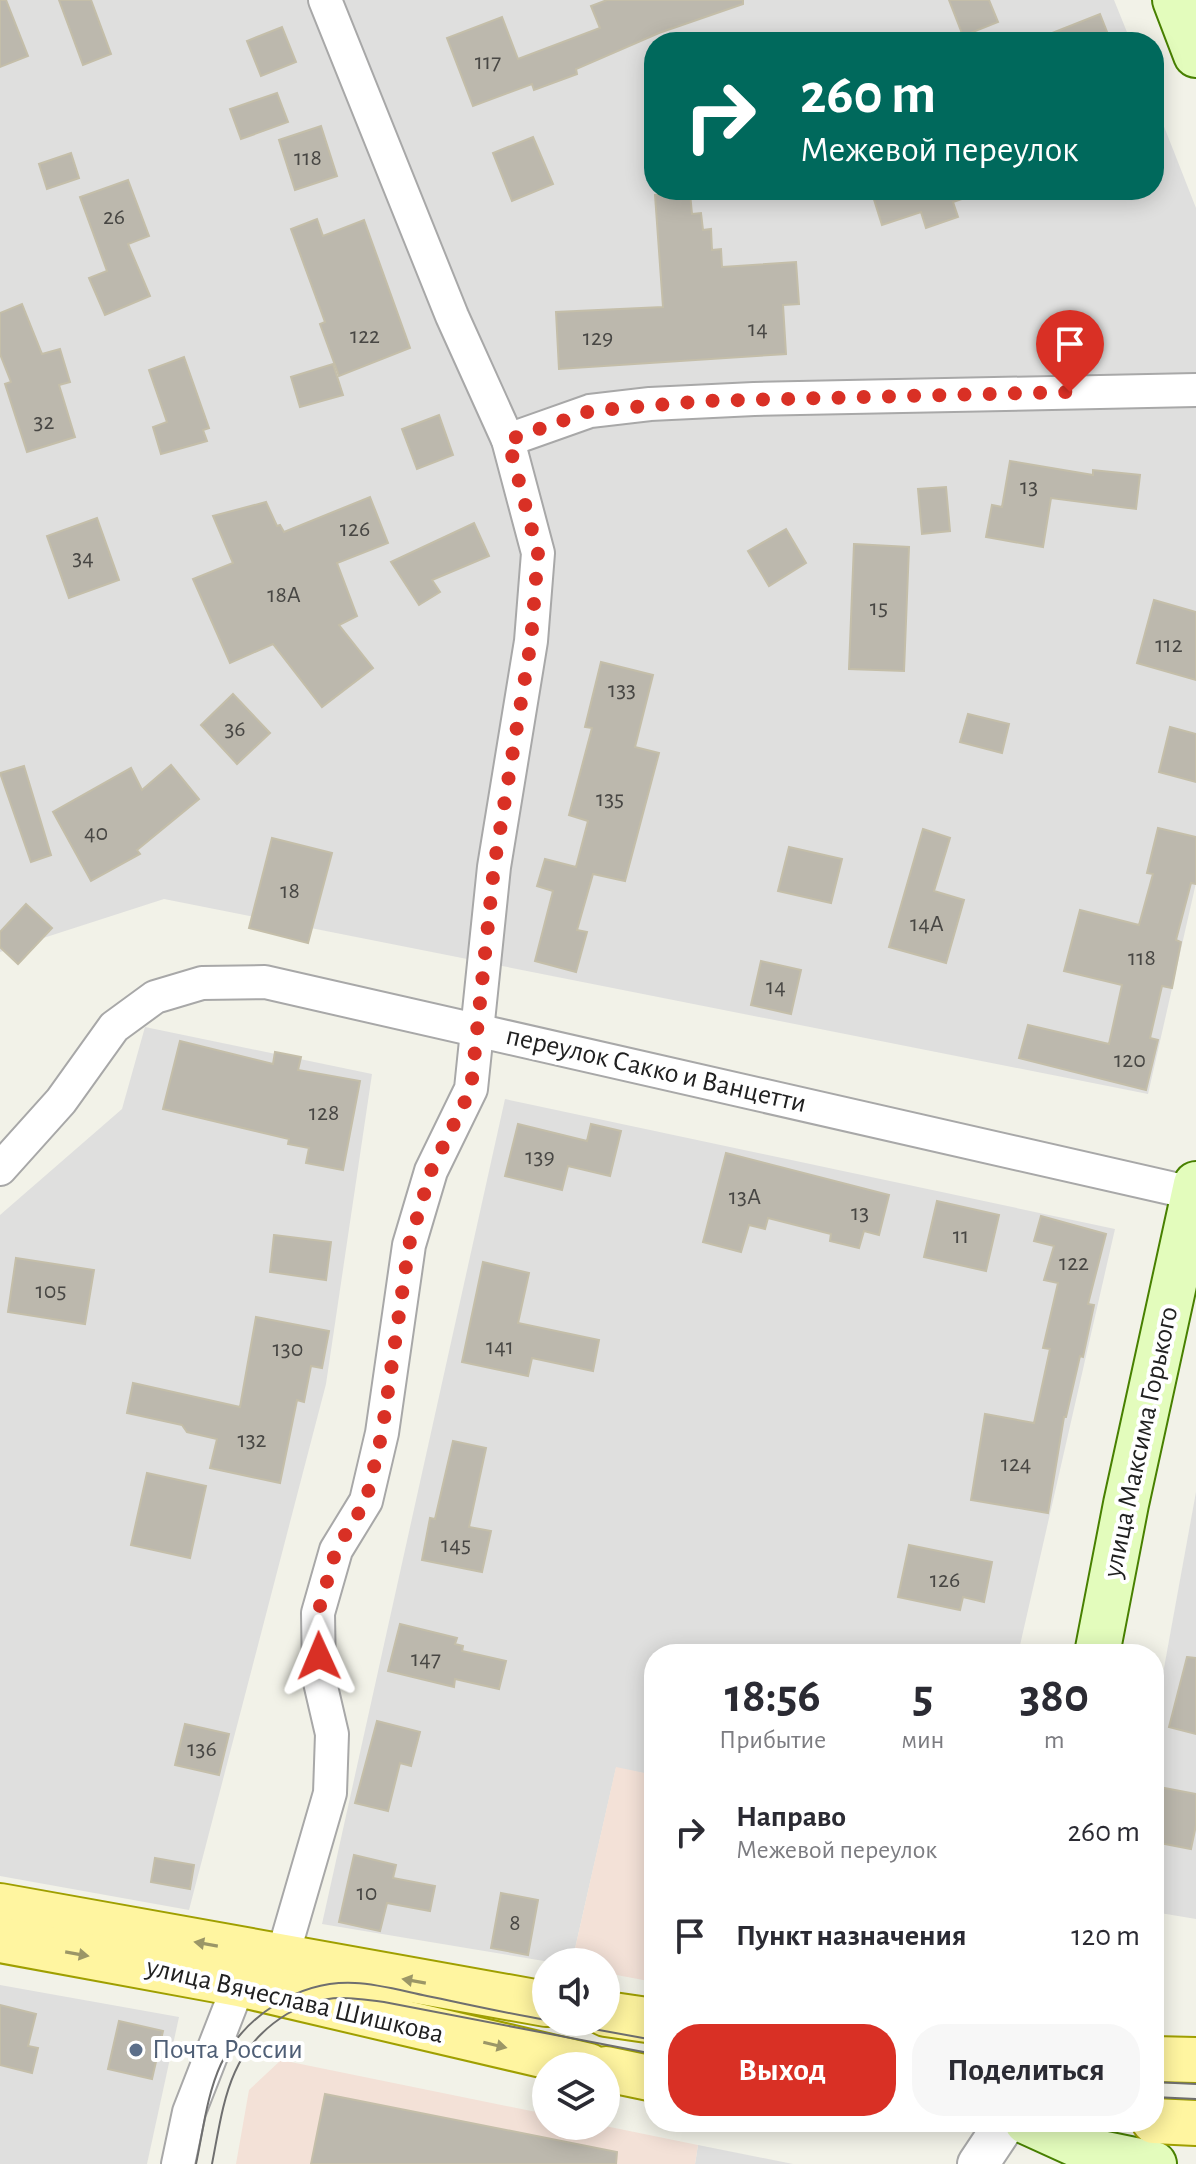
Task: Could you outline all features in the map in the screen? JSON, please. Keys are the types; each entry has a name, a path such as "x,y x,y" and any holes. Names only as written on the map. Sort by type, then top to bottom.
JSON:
{"main road":[{"path":"1175,0 1196,55"},
{"name":"улица Максима Горького","path":"1099,1644 1126,1504 1195,1191"},
{"name":"улица Вячеслава Шишкова","path":"0,1906 532,2002"},
{"name":"улица Вячеслава Шишкова","path":"0,1940 239,1984 532,2053"},
{"path":"620,2016 644,2020"},
{"path":"1164,2059 1196,2060"},
{"path":"620,2072 644,2077"},
{"path":"1164,2121 1196,2123"},
{"path":"1049,2132 1091,2151 1154,2164"}],"street":[{"path":"282,1958 330,1793 332,1734 319,1678 318,1613 336,1550 366,1501 382,1433 409,1245 431,1171 471,1089 494,867 531,641 538,553 508,440 452,316 325,0"},
{"path":"508,440 590,411 677,402 1196,390"},
{"name":"переулок Сакко и Ванцетти","path":"0,1169 61,1101 114,1027 155,997 202,983 265,982 1195,1191"},
{"path":"178,2164 189,2112 239,1984"},
{"path":"978,2164 1001,2132"},
{"path":"1006,2164 1008,2132"}],"shaded area":[{"path":"0,0 1114,0 1127,32 644,32 644,200 1164,200 1164,126 1196,208 1196,883 1148,1094 164,899 0,952"},
{"path":"145,1027 372,1074 326,1384 189,1910 0,1876 0,1215 122,1109"},
{"path":"505,1099 1115,1229 1020,1644 644,1644 644,1773 616,1768 575,1948 532,1948 532,1959 322,1924"},
{"path":"1196,1492 1196,1919 1164,1914 1164,1668"},
{"path":"616,1767 644,1773 644,1980 620,1976 620,1948 575,1948"},
{"path":"0,1985 179,2017 147,2164 0,2164"},
{"path":"281,2060 532,2111 532,2140 620,2140 620,2129 698,2145 695,2164 236,2164 249,2090"},
{"path":"698,2145 793,2164 695,2164"}],"building":[{"path":"0,0 6,0 28,56 0,67"},
{"path":"59,0 91,0 111,54 83,65"},
{"path":"607,0 743,0 743,4 662,32 644,32 644,40 576,69 577,74 534,90 532,84 473,106 447,38 502,17 518,59 600,28 591,6"},
{"path":"949,0 989,0 998,22 973,32 961,32"},
{"path":"1100,14 1107,32 1055,32"},
{"path":"282,27 296,62 261,76 247,41"},
{"path":"277,93 288,122 241,139 230,109"},
{"path":"321,126 337,176 295,190 279,140"},
{"path":"533,137 553,184 512,201 493,153"},
{"path":"71,153 79,178 47,189 39,164"},
{"path":"128,180 149,236 128,244 150,296 105,315 89,278 107,271 80,197"},
{"path":"655,200 691,200 692,214 701,213 703,230 711,229 712,250 721,249 722,267 796,262 799,304 783,305 786,354 559,369 556,312 663,307"},
{"path":"874,200 959,200 953,202 958,217 926,228 921,212 882,225"},
{"path":"317,219 323,236 364,220 410,348 339,376 320,324 325,322 291,229"},
{"path":"22,304 42,354 60,349 70,382 59,385 75,437 27,452 5,384 11,382 0,354 0,313"},
{"path":"184,357 209,428 203,430 207,441 161,454 153,427 167,422 149,370"},
{"path":"333,364 343,395 300,407 291,377"},
{"path":"439,415 453,455 417,469 402,429"},
{"path":"1010,461 1093,475 1093,470 1140,475 1136,509 1051,498 1043,547 986,537 992,505 1002,507"},
{"path":"946,487 950,531 922,534 918,489"},
{"path":"370,497 388,543 337,563 357,616 339,625 373,668 322,707 273,644 230,663 193,579 233,563 213,516 266,502 277,526 280,525 284,532"},
{"path":"97,518 119,580 69,598 47,536"},
{"path":"474,523 489,556 432,580 440,592 419,605 391,562"},
{"path":"786,529 806,563 769,586 748,551"},
{"path":"854,544 909,547 904,671 849,669"},
{"path":"1154,600 1196,612 1196,680 1137,663"},
{"path":"601,662 653,675 635,747 659,753 625,881 593,874 577,930 587,932 576,972 535,961 553,891 537,886 545,859 576,867 588,821 569,815 592,728 585,727"},
{"path":"233,694 270,733 237,764 201,725"},
{"path":"968,714 1009,724 1002,753 960,742"},
{"path":"1170,727 1196,734 1196,782 1159,772"},
{"path":"171,765 199,799 137,850 140,854 91,881 53,812 131,768 142,790"},
{"path":"24,766 51,855 31,862 0,773"},
{"path":"1158,828 1196,837 1196,884 1191,883 1176,940 1181,942 1172,988 1162,986 1150,1038 1158,1040 1146,1090 1019,1058 1028,1025 1109,1044 1122,985 1064,971 1080,910 1139,925 1153,874 1147,873"},
{"path":"923,829 950,838 934,891 964,900 946,963 889,947"},
{"path":"272,838 332,853 308,943 249,928"},
{"path":"789,847 842,859 831,903 778,891"},
{"path":"26,904 52,928 18,964 0,947 0,932"},
{"path":"761,961 801,970 791,1014 751,1005"},
{"path":"180,1041 273,1064 275,1052 301,1057 298,1070 360,1081 343,1170 306,1163 309,1148 288,1144 289,1139 163,1109"},
{"path":"518,1124 587,1141 591,1124 621,1131 610,1176 568,1166 562,1190 505,1176"},
{"path":"726,1153 889,1195 879,1235 864,1231 859,1248 830,1241 831,1234 768,1218 765,1229 749,1225 741,1252 703,1242"},
{"path":"937,1201 999,1215 986,1271 924,1257"},
{"path":"1041,1216 1106,1234 1088,1304 1094,1305 1083,1357 1080,1356 1064,1417 1048,1513 971,1500 985,1414 1034,1423 1050,1349 1043,1348 1058,1283 1044,1280 1054,1246 1034,1241"},
{"path":"274,1235 331,1242 326,1280 270,1272"},
{"path":"16,1258 94,1270 85,1324 8,1312"},
{"path":"483,1262 529,1273 518,1323 599,1340 593,1371 532,1358 528,1376 462,1362"},
{"path":"256,1317 329,1331 322,1368 311,1366 304,1402 297,1400 280,1483 210,1468 217,1439 187,1432 182,1425 127,1413 133,1383 240,1407"},
{"path":"453,1441 486,1448 469,1527 491,1531 482,1572 422,1560 430,1518 435,1519"},
{"path":"147,1473 206,1486 190,1558 131,1545"},
{"path":"909,1545 992,1562 984,1602 963,1597 960,1610 898,1597"},
{"path":"400,1624 457,1638 455,1644 463,1646 462,1651 506,1661 499,1689 455,1679 454,1687 388,1671"},
{"path":"1187,1657 1196,1658 1196,1734 1169,1727"},
{"path":"377,1721 420,1732 411,1766 400,1763 388,1811 355,1803"},
{"path":"185,1724 229,1734 219,1775 175,1765"},
{"path":"1164,1788 1196,1794 1196,1825 1191,1849 1164,1844"},
{"path":"354,1855 396,1865 393,1878 435,1886 430,1911 387,1903 380,1931 339,1922"},
{"path":"155,1858 194,1865 190,1889 151,1882"},
{"path":"501,1893 538,1900 528,1955 491,1948"},
{"path":"0,2005 36,2014 28,2046 38,2048 32,2073 0,2065"},
{"name":"Почта России","path":"119,2021 163,2031 152,2079 108,2069"},
{"path":"325,2094 532,2135 532,2140 557,2140 617,2152 616,2164 311,2164"}],"tram line":[{"path":"196,2164 216,2076 231,2046 259,2016 295,1994 334,1984 355,1983 532,2017"},
{"path":"212,2164 225,2099 232,2079 252,2044 287,2014 319,2001 345,1998 384,2002 644,2052"},
{"path":"620,2034 644,2038"},
{"path":"1164,2082 1196,2084"},
{"path":"1164,2097 1196,2099"}],"place":[{"name":"Почта России","path":"136,2050"}],"route":[{"path":"319,1656 318,1613 336,1550 366,1501 382,1433 409,1245 431,1171 471,1089 494,867 531,641 538,553 508,440 590,411 650,404 1070,392"}]}
